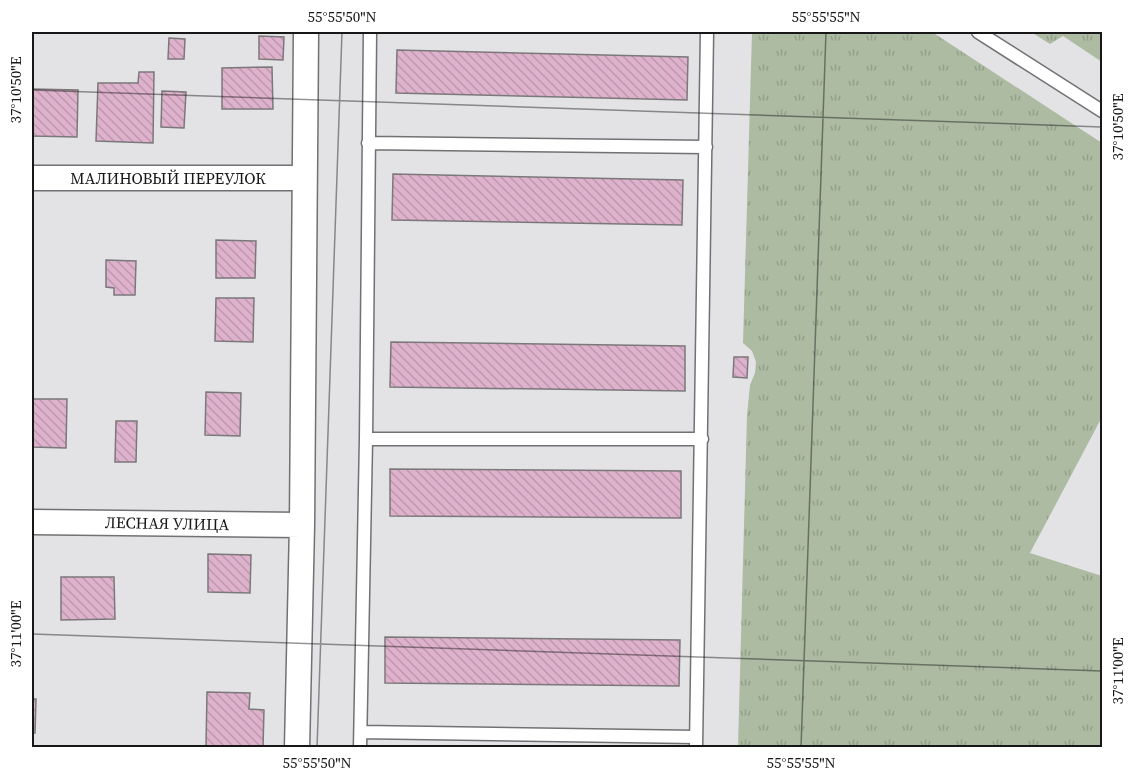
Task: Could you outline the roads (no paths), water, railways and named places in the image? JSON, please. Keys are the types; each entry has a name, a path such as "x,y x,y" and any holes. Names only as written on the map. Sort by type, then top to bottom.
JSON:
{"street":[{"path":"297,747 302,525 306,32"},
{"name":"МАЛИНОВЫЙ ПЕРЕУЛОК","path":"32,178 304,178"},
{"name":"ЛЕСНАЯ УЛИЦА","path":"32,522 302,525"}],"lane":[{"path":"360,747 370,32"},
{"path":"360,732 696,742 707,32"},
{"path":"978,32 1102,111"},
{"path":"368,143 706,147"},
{"path":"366,439 702,439"}]}
